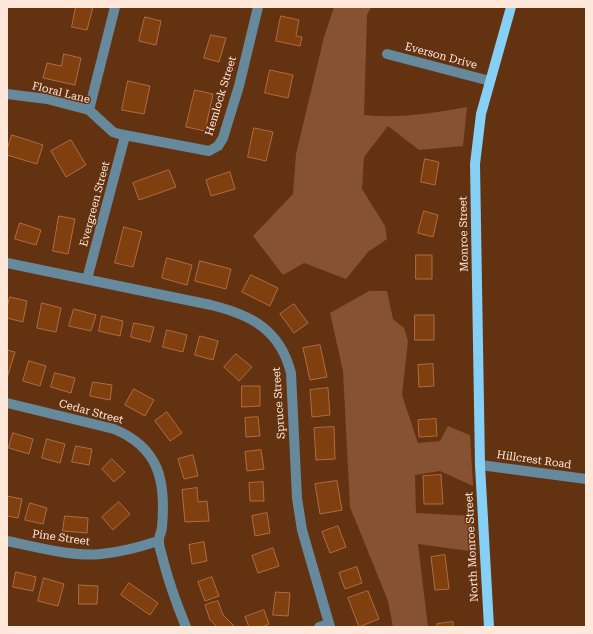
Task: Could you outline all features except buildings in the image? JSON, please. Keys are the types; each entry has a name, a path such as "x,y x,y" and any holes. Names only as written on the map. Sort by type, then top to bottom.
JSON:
{"main road":[{"name":"Monroe Street","path":"480,465 475,164 480,114 511,7"},
{"name":"North Monroe Street","path":"480,465 489,627"}],"street":[{"path":"89,110 115,7"},
{"name":"Hemlock Street","path":"126,136 209,151 218,146 223,138 229,121 258,7"},
{"name":"Everson Drive","path":"387,54 490,81"},
{"name":"Floral Lane","path":"7,94 47,100 89,110 113,132 126,136"},
{"name":"Evergreen Street","path":"87,279 126,136"},
{"name":"Spruce Street","path":"7,263 233,311 250,318 272,335 281,345 288,359 291,373 297,498 302,530 326,626"},
{"name":"Cedar Street","path":"7,403 114,429 137,441 147,452 156,464 161,478 163,491 162,529 158,541 167,577 186,627"},
{"name":"Hillcrest Road","path":"480,465 586,478"},
{"name":"Pine Street","path":"7,541 68,553 100,554 133,549 158,541"}],"shaded area":[{"path":"334,7 371,7 367,15 364,115 403,116 467,107 463,146 419,150 388,126 364,157 362,189 385,226 387,239 368,252 346,279 304,263 283,275 253,236 293,194 296,154 324,37"},
{"path":"369,291 387,291 393,319 404,328 408,341 402,395 418,443 440,441 448,426 470,435 473,486 440,471 415,475 416,513 472,516 476,552 418,544 428,627 393,627 388,601 350,507 343,371 330,313"}]}
